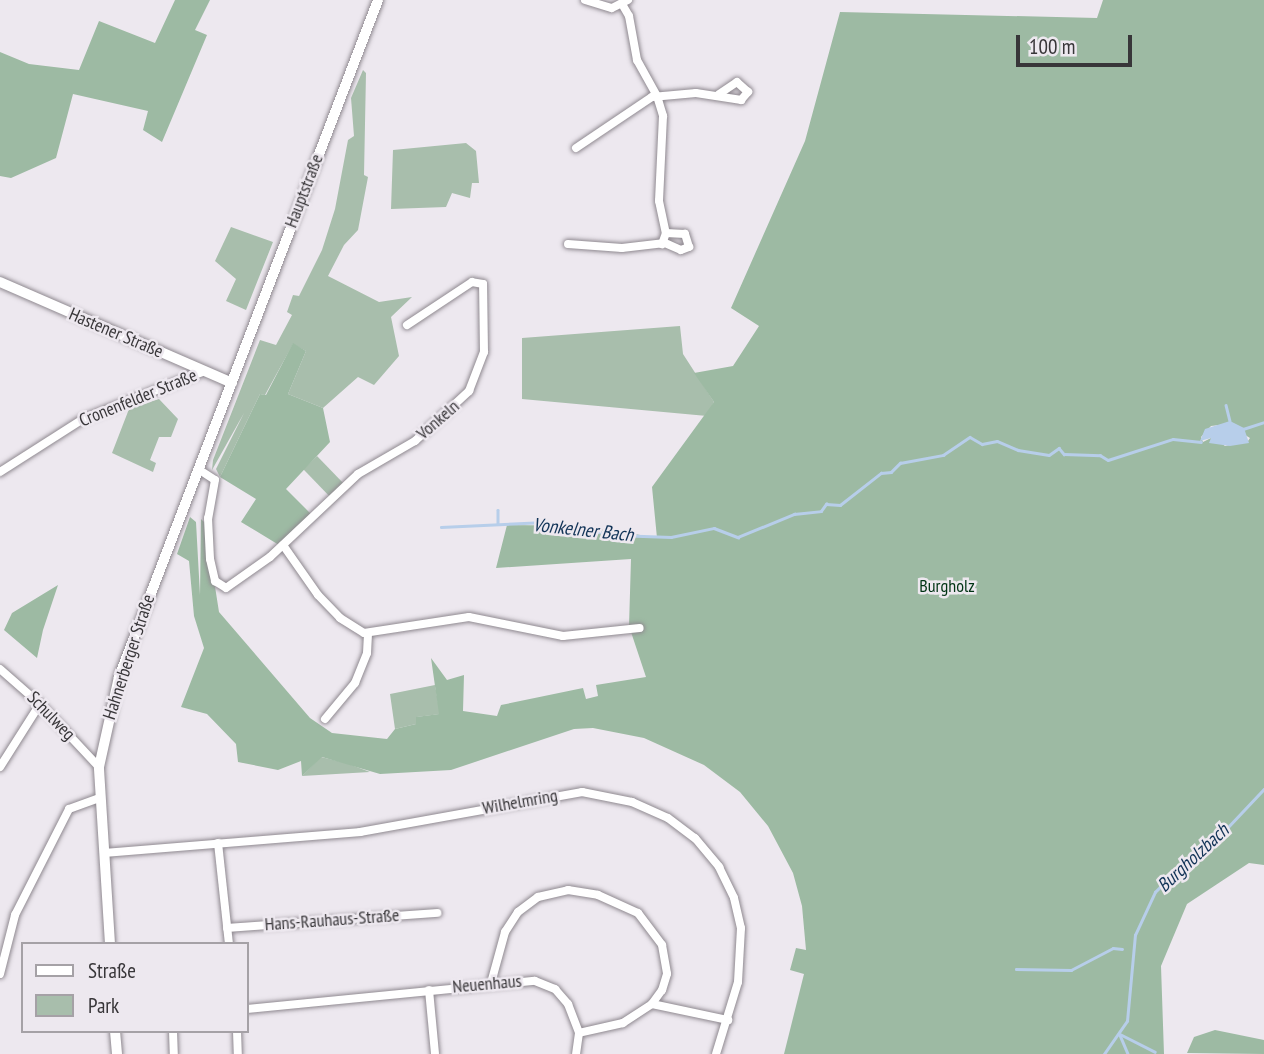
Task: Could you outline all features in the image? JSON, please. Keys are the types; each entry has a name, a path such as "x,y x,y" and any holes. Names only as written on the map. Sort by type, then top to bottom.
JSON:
{"main road":[{"name":"Hauptstraße","path":"232,383 378,0"},
{"name":"Hastener Straße","path":"0,282 232,383"},
{"name":"Hahnerberger Straße","path":"110,942 99,766 122,666 232,383"},
{"path":"115,1033 117,1054"}],"street":[{"path":"584,0 612,8 624,2 637,60 657,96 664,129 659,201 666,233 662,244"},
{"path":"576,148 632,107 657,96 719,94"},
{"path":"568,244 622,248 662,244 681,250 690,243 685,234 666,233"},
{"name":"Vonkeln","path":"198,469 211,477 216,486 208,529 212,575 220,586 238,582 283,545 358,474 415,441 469,391 484,352 483,284 472,282 407,325"},
{"name":"Cronenfelder Straße","path":"0,472 83,419 205,371"},
{"path":"283,545 340,618 368,633 469,617 576,637 640,628"},
{"path":"325,719 355,682 368,633"},
{"name":"Schulweg","path":"0,669 40,704 99,766"},
{"path":"0,767 40,704"},
{"name":"Wilhelmring","path":"104,853 360,832 582,792 643,806 695,838 731,888 741,939 728,1020 716,1054"},
{"path":"0,974 15,915 69,809 100,798"},
{"path":"218,843 229,942"},
{"path":"491,983 499,943 518,912 538,897 568,890 619,902 649,924 662,945 667,965 662,990 652,1004 623,1023 579,1033 576,1054"},
{"name":"Hans-Rauhaus-Straße","path":"227,928 437,913"},
{"name":"Neuenhaus","path":"248,1009 523,980 550,986 568,1004 579,1033"},
{"name":"Neuenhaus","path":"429,990 435,1054"},
{"path":"652,1004 728,1020"},
{"path":"173,1033 174,1054"},
{"path":"237,1033 239,1054"}],"green space":[{"path":"175,0 210,0 195,30 207,35 162,142 143,130 148,111 73,94 56,158 11,178 0,176 0,52 29,64 79,70 99,21 155,43"},
{"name":"Burgholz","path":"1103,0 1264,0 1264,865 1249,863 1187,904 1161,966 1164,1054 784,1054 804,974 790,970 796,948 806,950 802,906 793,873 768,826 740,792 704,765 644,738 593,728 574,729 451,770 380,774 322,757 302,776 301,761 278,770 238,762 236,744 207,714 181,707 204,648 194,616 189,561 177,554 190,517 196,522 200,595 201,519 205,523 219,612 310,718 332,733 387,739 395,729 416,724 416,717 439,714 431,658 447,680 464,675 463,711 497,716 501,705 583,688 586,699 598,696 596,685 646,677 629,626 631,559 496,568 507,525 590,526 657,538 652,487 714,402 694,373 733,366 759,326 731,308 805,141 840,12 1097,18","holes":["1227,424 1250,438 1248,441 1225,446 1213,437 1203,442 1201,437 1211,426"]},
{"path":"363,70 366,73 364,175 368,177 358,230 344,245 328,276 379,302 412,297 391,317 399,356 374,385 358,377 323,408 288,394 306,351 293,344 265,395 260,394 220,477 216,469 244,413 212,470 213,460 260,340 276,345 292,315 287,312 293,295 299,296 322,250 335,209 348,140 354,136 351,98"},
{"path":"466,143 476,151 479,183 472,183 470,198 452,193 446,207 391,209 393,150"},
{"path":"231,227 273,242 246,310 226,301 236,279 215,261"},
{"path":"680,326 683,354 714,402 707,416 522,399 522,338"},
{"path":"293,343 306,351 288,394 323,408 330,442 286,489 312,515 279,545 241,522 256,499 220,477 260,394 266,395"},
{"path":"159,399 178,419 171,437 159,437 150,460 156,463 153,472 112,453 129,409"},
{"path":"317,456 344,484 330,497 303,469"},
{"path":"58,585 37,658 4,630 12,613"},
{"path":"435,685 440,714 417,717 416,724 395,729 390,694"},
{"path":"321,757 346,763 370,772 302,776"},
{"path":"1215,1030 1264,1040 1264,1054 1187,1053 1194,1037"}],"water":[{"path":"1230,421 1244,428 1249,443 1230,446 1209,443 1211,438 1200,441 1205,429"}],"waterway":[{"path":"1226,405 1230,421"},
{"name":"Vonkelner Bach","path":"1243,429 1264,422"},
{"name":"Vonkelner Bach","path":"441,527 545,522 615,535 671,537 714,528 738,537 794,514 821,511 826,504 840,505 881,473 891,472 900,463 943,455 970,437 982,444 997,441 1018,450 1049,455 1059,448 1064,454 1100,455 1108,460 1173,439 1201,442"},
{"path":"498,510 498,523"},
{"name":"Burgholzbach","path":"1104,1054 1127,1021 1135,935 1155,892 1196,852 1211,845 1264,789"},
{"path":"1016,969 1071,970 1113,948 1122,949"},
{"path":"1120,1034 1155,1052"},
{"path":"1120,1035 1128,1054"}]}
